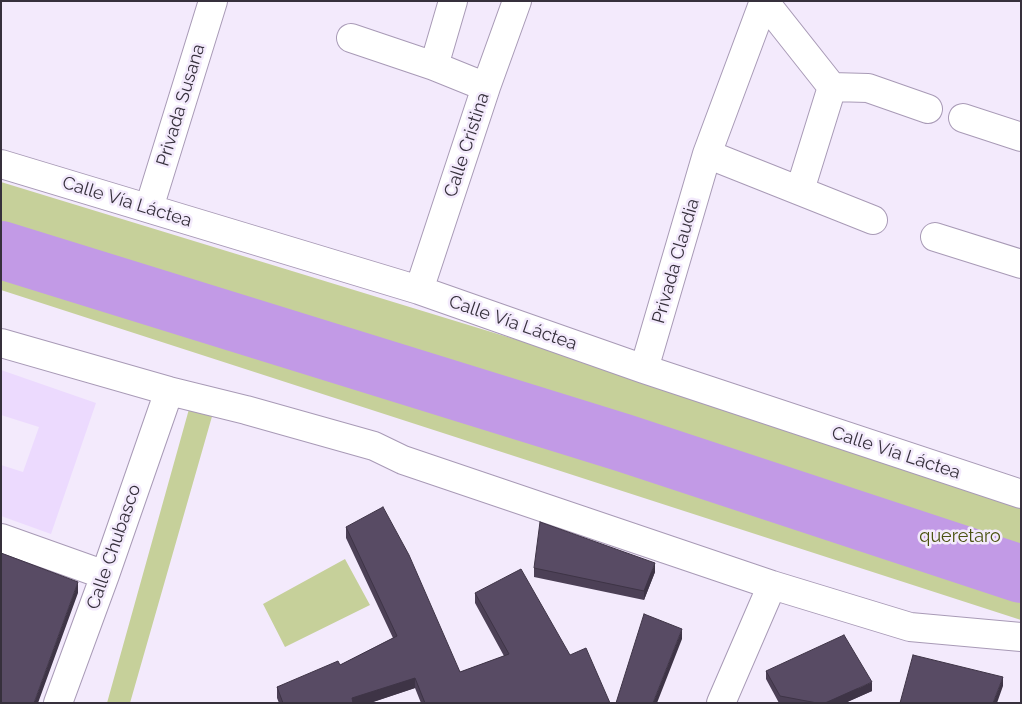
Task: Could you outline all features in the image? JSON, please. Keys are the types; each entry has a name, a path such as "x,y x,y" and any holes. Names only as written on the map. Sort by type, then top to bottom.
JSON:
{"street":[{"name":"Privada Susana","path":"149,208 213,1"},
{"path":"434,66 453,1"},
{"name":"Calle Cristina","path":"419,290 486,87 517,1"},
{"name":"Privada Claudia","path":"764,1 832,87"},
{"name":"Privada Claudia","path":"644,369 707,154 764,1"},
{"path":"351,38 434,66 486,87"},
{"path":"800,190 832,87 868,88 928,109"},
{"path":"963,118 1021,137"},
{"path":"707,154 873,220"},
{"name":"Calle Vía Láctea","path":"1,164 419,290 644,369 1021,494"},
{"path":"935,237 1020,263"},
{"path":"1,343 169,391 246,410 374,446 403,460 772,585 910,627 1021,637"},
{"name":"Calle Chubasco","path":"58,703 169,391"},
{"path":"1,538 105,575"},
{"path":"721,703 772,585"}],"shaded area":[{"path":"1,370 96,403 51,534 1,516 1,465 23,472 39,427 1,415"}],"green space":[{"name":"queretaro","path":"1,182 1021,494 1021,620 1,290"},
{"path":"196,384 219,392 130,703 107,703"},
{"path":"345,559 370,605 285,647 263,604"}],"building":[{"path":"383,507 409,555 460,672 509,654 475,593 521,569 570,655 586,648 610,703 425,703 415,678 352,698 353,703 283,703 277,687 338,661 340,665 397,636 346,527"},
{"path":"540,522 655,563 644,591 534,568"},
{"path":"1,553 78,582 34,703 1,703"},
{"path":"644,614 682,629 653,703 616,703"},
{"path":"844,635 872,682 825,703 780,696 766,671"},
{"path":"913,655 1003,677 993,703 900,703"}],"waterway":[{"path":"1,250 624,443 1021,574"}]}
